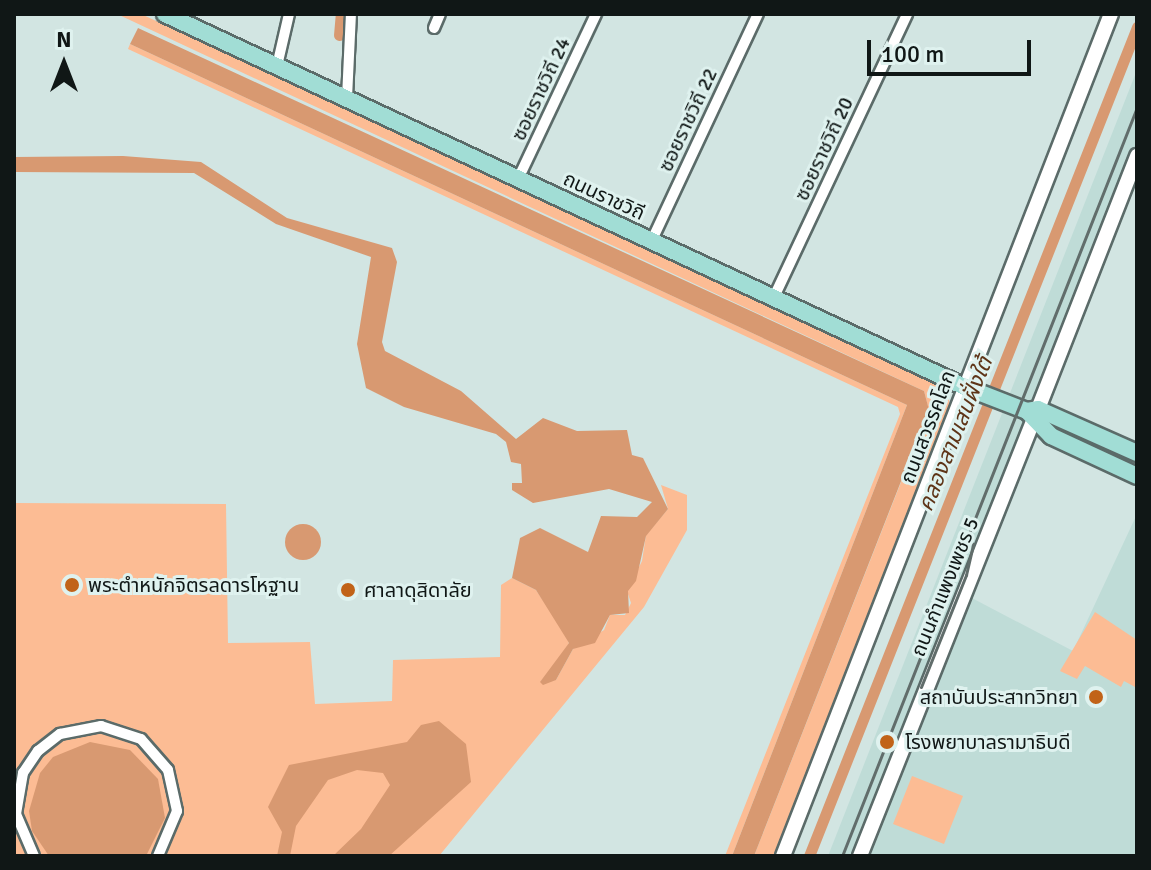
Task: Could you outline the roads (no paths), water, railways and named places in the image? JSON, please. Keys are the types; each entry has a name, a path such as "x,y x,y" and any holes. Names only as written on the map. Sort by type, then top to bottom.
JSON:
{"main road":[{"name":"ถนนราชวิถี","path":"165,14 1000,400 1137,476"},
{"name":"ถนนราชวิถี","path":"1035,418 1137,453"},
{"path":"1035,418 1137,465"}],"street":[{"path":"277,66 289,14"},
{"path":"347,98 351,14"},
{"path":"434,28 440,14"},
{"name":"ซอยราชวิถี 24","path":"518,179 596,14"},
{"name":"ซอยราชวิถี 22","path":"652,240 758,14"},
{"name":"ถนนสวรรคโลก","path":"783,856 970,388 1111,14"},
{"name":"ซอยราชวิถี 20","path":"774,297 906,15"},
{"name":"ถนนกำแพงเพชร 5","path":"860,856 1137,156"},
{"path":"34,856 16,814 17,779 38,751 73,729 115,728 141,739 161,758 176,797 175,825 158,856"}],"waterway":[{"path":"339,35 341,14"},
{"name":"คลองสามเสนฝั่งใต้","path":"809,856 1137,27"}],"railway":[{"path":"842,856 1137,107"},
{"path":"921,687 966,575 973,544"}],"place":[{"name":"พระตำหนักจิตรลดารโหฐาน","path":"72,585"},
{"name":"ศาลาดุสิดาลัย","path":"348,590"},
{"name":"สถาบันประสาทวิทยา","path":"1096,697"},
{"name":"โรงพยาบาลรามาธิบดี","path":"887,742"}]}
